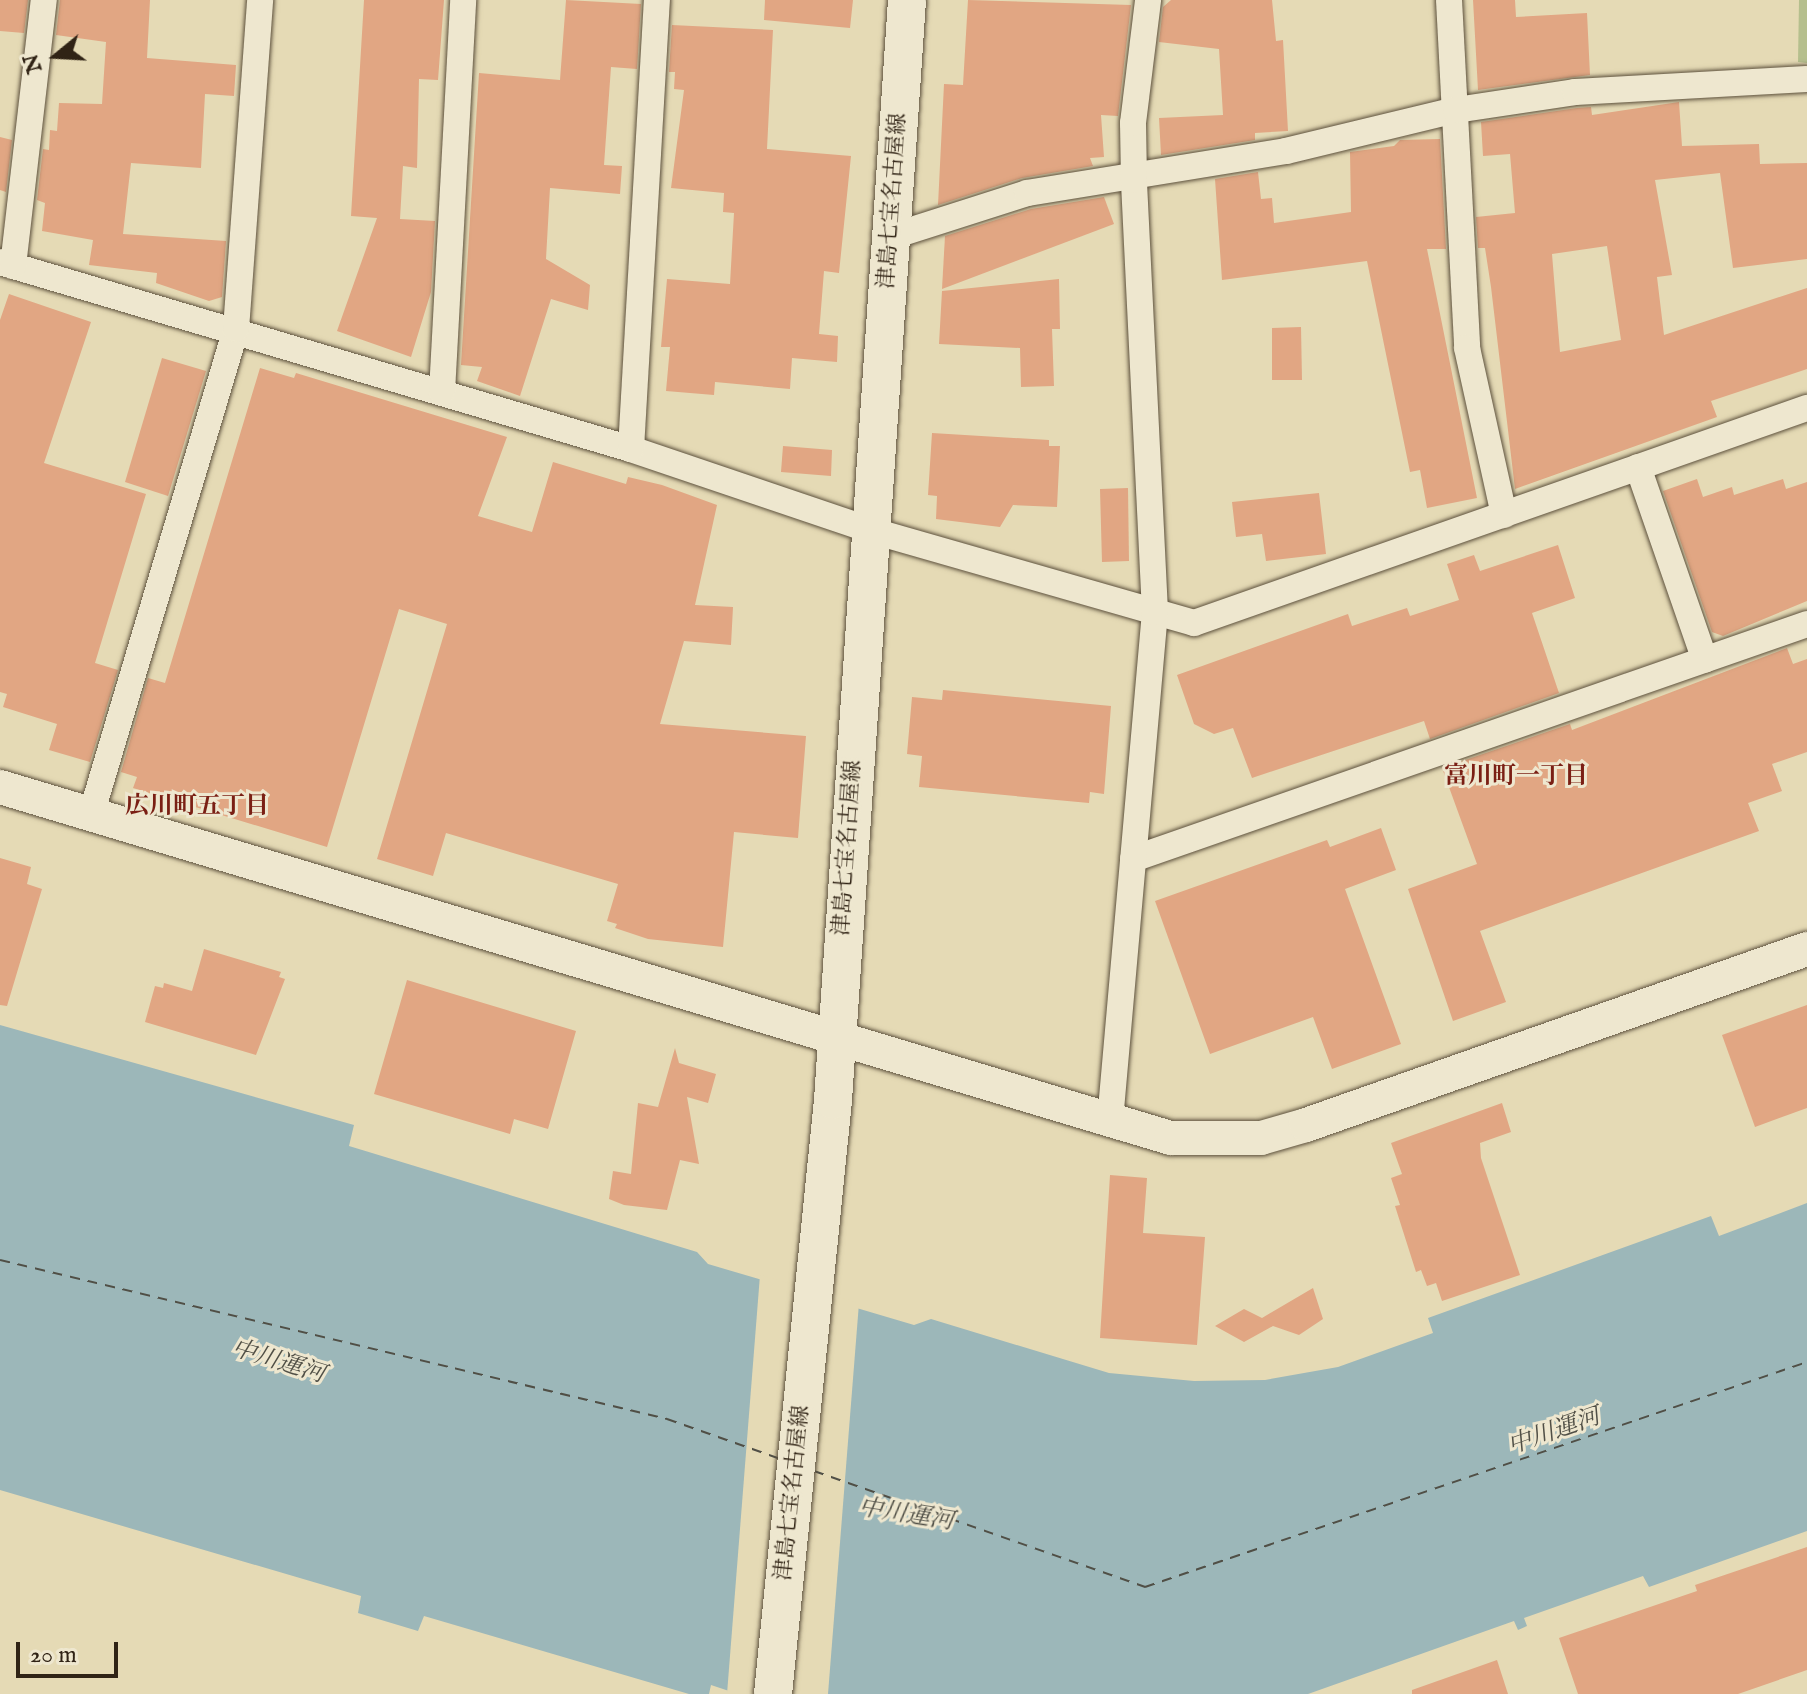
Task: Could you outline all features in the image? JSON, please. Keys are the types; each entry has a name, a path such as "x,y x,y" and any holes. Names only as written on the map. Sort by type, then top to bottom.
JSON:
{"main road":[{"name":"津島七宝名古屋線","path":"773,1694 817,1264 835,1037 907,0"}],"street":[{"path":"44,0 6,264 236,329 631,449 870,530 1194,623 1807,408"},
{"path":"91,815 236,329 260,0"},
{"path":"442,392 463,0"},
{"path":"631,449 657,0"},
{"path":"1110,1121 1155,612 1133,123 1148,0"},
{"path":"1449,0 1467,348 1504,515"},
{"path":"890,237 1027,193 1134,180 1305,148 1456,110 1575,92 1807,79"},
{"path":"1638,467 1705,660"},
{"path":"1133,859 1807,624"},
{"path":"0,787 1171,1138 1261,1138 1807,949"}],"green space":[{"path":"1799,0 1807,0 1807,63 1798,62"}],"water":[{"name":"中川運河","path":"0,1025 354,1125 349,1146 697,1252 708,1264 914,1325 931,1319 1109,1373 1194,1381 1265,1380 1338,1367 1433,1333 1428,1318 1711,1216 1719,1236 1807,1203 1807,1531 1649,1587 1643,1576 1524,1618 1527,1626 1518,1630 1514,1621 1308,1694 738,1694 711,1685 709,1694 689,1694 424,1616 418,1631 358,1613 361,1596 0,1490"}],"pier":[{"path":"760,1275 859,1303 828,1694 727,1694"}],"building":[{"path":"0,0 28,0 24,33 0,31"},
{"path":"60,0 150,0 147,58 236,65 234,96 205,94 201,168 131,163 123,234 226,241 222,297 209,301 156,283 157,273 89,265 93,240 42,231 45,203 37,200 43,149 49,150 50,130 57,131 59,103 102,104 106,42 56,35"},
{"path":"364,0 444,0 438,80 419,79 417,168 403,166 400,219 435,221 431,292 411,357 337,331 377,218 351,216"},
{"path":"566,0 641,4 637,69 611,67 604,165 622,166 620,194 550,188 546,259 590,285 588,310 551,299 520,396 477,381 482,367 461,365 479,73 560,80"},
{"path":"765,0 853,0 850,28 764,20"},
{"path":"968,0 1131,5 1118,116 1101,115 1104,157 1090,158 1093,166 1022,178 938,205 944,84 963,85"},
{"path":"1171,0 1272,0 1276,41 1283,40 1288,131 1255,133 1255,140 1161,155 1159,118 1223,115 1219,49 1159,42 1163,7"},
{"path":"1473,0 1515,0 1516,17 1587,13 1590,75 1478,90"},
{"path":"672,25 773,30 767,149 851,156 839,273 824,271 819,334 838,336 837,362 792,358 790,389 715,382 714,395 666,391 670,347 661,347 667,279 730,284 734,213 723,212 724,193 671,188 684,90 674,89 675,72 669,72"},
{"path":"1679,102 1682,146 1759,144 1760,164 1807,163 1807,259 1733,268 1720,173 1655,180 1672,275 1657,277 1664,335 1807,288 1807,369 1711,401 1717,417 1515,489 1491,287 1485,248 1478,248 1476,217 1515,213 1510,154 1483,156 1481,122 1591,107 1592,115","holes":["1607,246 1621,340 1560,352 1552,254"]},
{"path":"0,137 12,140 6,192 0,190"},
{"path":"1440,139 1446,249 1427,249 1477,498 1427,508 1420,470 1410,472 1367,261 1222,280 1215,179 1258,172 1261,199 1272,198 1274,223 1351,212 1350,152 1394,146 1400,140"},
{"path":"1104,197 1114,224 942,289 945,236 1031,209"},
{"path":"1059,279 1060,329 1052,329 1054,386 1021,387 1020,348 939,344 942,291"},
{"path":"9,294 91,322 44,463 146,494 95,663 118,670 90,762 49,750 57,724 3,707 7,694 0,692 0,320"},
{"path":"1301,327 1302,380 1272,380 1272,328"},
{"path":"162,358 206,371 168,496 125,482"},
{"path":"260,368 294,378 296,373 507,437 478,516 532,532 553,462 626,484 628,477 662,485 717,505 695,605 733,607 731,645 684,641 660,724 806,736 798,838 734,832 723,947 648,939 615,928 617,924 607,921 618,884 446,833 433,876 377,859 447,624 399,609 327,847 133,788 137,777 121,772 148,678 165,683"},
{"path":"932,433 1049,440 1049,446 1060,446 1057,507 1013,505 1000,527 936,519 937,496 928,495"},
{"path":"783,446 832,450 831,476 781,472"},
{"path":"1697,479 1703,497 1732,487 1734,495 1783,479 1786,489 1807,482 1807,601 1723,636 1712,632 1663,491"},
{"path":"1128,488 1129,561 1102,562 1100,489"},
{"path":"1319,493 1326,554 1266,561 1262,534 1236,537 1232,502"},
{"path":"1558,545 1575,598 1532,613 1559,693 1430,739 1424,721 1252,778 1233,728 1214,734 1194,724 1177,675 1348,614 1352,626 1407,608 1410,616 1459,600 1447,564 1474,555 1480,571"},
{"path":"1787,648 1793,664 1807,659 1807,752 1772,764 1782,791 1748,803 1759,831 1480,931 1506,1002 1453,1021 1408,889 1477,864 1442,768 1570,724 1572,730"},
{"path":"943,690 1111,706 1104,794 1090,792 1089,803 919,787 922,756 907,754 912,697 942,700"},
{"path":"1381,828 1396,870 1345,889 1401,1044 1332,1069 1313,1017 1210,1054 1155,901 1327,840 1330,847"},
{"path":"0,858 31,867 27,884 42,889 7,1006 0,1005"},
{"path":"204,949 281,972 279,977 285,979 256,1055 145,1022 155,986 163,988 164,983 192,991"},
{"path":"407,980 576,1031 548,1129 514,1119 510,1134 374,1094"},
{"path":"1807,1005 1807,1108 1755,1127 1722,1035"},
{"path":"675,1048 679,1063 716,1074 708,1103 687,1097 699,1164 680,1160 667,1210 624,1205 609,1199 613,1171 631,1174 638,1103 658,1107"},
{"path":"1502,1103 1511,1132 1480,1143 1481,1158 1520,1275 1442,1301 1436,1283 1427,1286 1421,1270 1416,1272 1395,1206 1400,1205 1391,1178 1402,1174 1391,1143"},
{"path":"1110,1175 1147,1178 1143,1233 1205,1237 1197,1345 1100,1338"},
{"path":"1313,1288 1323,1319 1299,1335 1273,1326 1244,1342 1215,1326 1244,1309 1262,1318"},
{"path":"1807,1547 1807,1670 1738,1694 1578,1694 1559,1638 1697,1591 1695,1585"},
{"path":"1497,1660 1508,1694 1412,1694 1412,1690"}],"ferry route":[{"path":"0,1260 667,1419 778,1458"},
{"path":"814,1471 1145,1587 1807,1362"}],"district":[{"name":"富川町一丁目","path":"1516,777"},
{"name":"広川町五丁目","path":"197,807"}]}
